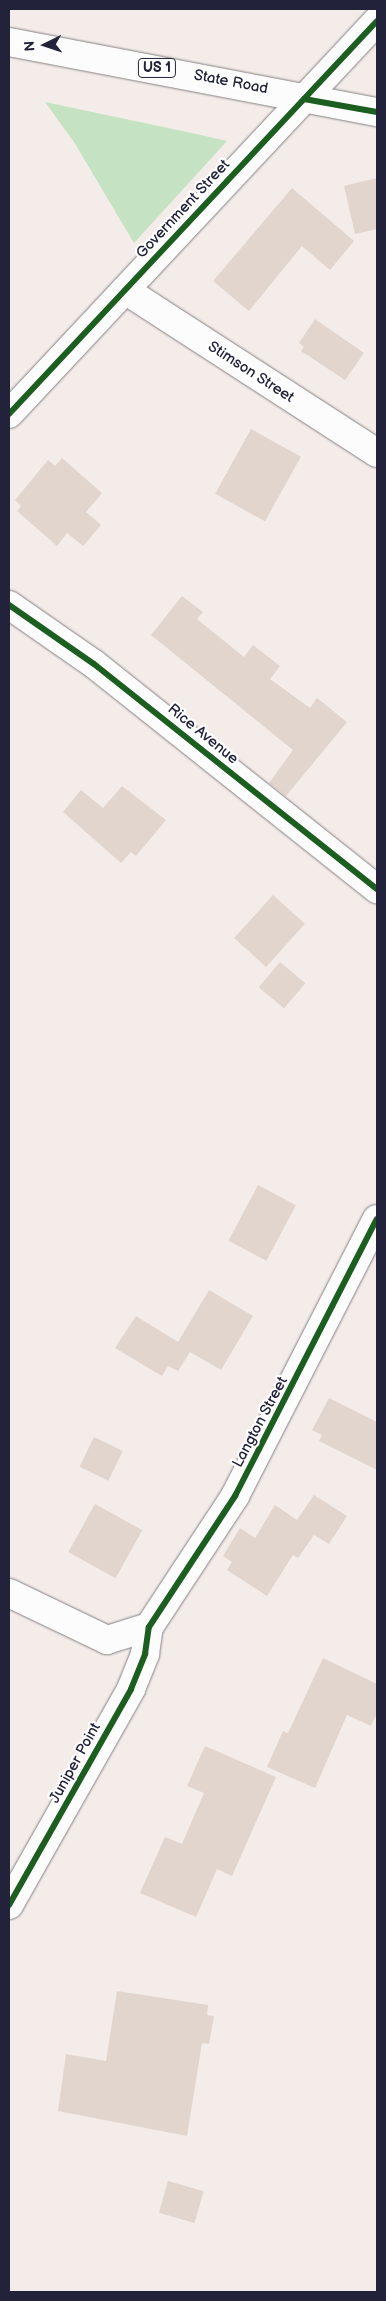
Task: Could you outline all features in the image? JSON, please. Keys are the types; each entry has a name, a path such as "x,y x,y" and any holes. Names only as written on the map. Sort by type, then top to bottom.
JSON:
{"street":[{"name":"Government Street","path":"9,414 377,21"},
{"name":"State Road","path":"9,42 270,89 304,99"},
{"name":"US 1","path":"304,99 377,112"},
{"name":"Stimson Street","path":"125,290 377,453"},
{"name":"Rice Avenue","path":"9,605 94,664 377,889"},
{"name":"Langton Street","path":"149,1627 235,1496 377,1220"},
{"path":"9,1593 107,1640 149,1627"},
{"name":"Juniper Point","path":"9,1905 130,1689 145,1654 149,1627"}],"green space":[{"path":"45,102 227,141 134,243 74,142"}],"building":[{"path":"377,178 377,229 355,234 344,186"},
{"path":"292,188 354,241 330,270 302,246 249,311 213,281"},
{"path":"315,319 364,353 345,380 301,351 304,347 299,343"},
{"path":"251,429 301,457 265,521 215,494"},
{"path":"62,458 102,493 86,512 101,525 83,546 67,533 57,546 17,511 21,506 15,500 48,460 55,466"},
{"path":"182,596 203,612 197,619 244,657 253,645 280,666 270,679 310,708 317,698 347,722 286,796 269,783 293,750 151,635"},
{"path":"122,786 166,820 136,856 131,852 121,863 63,812 81,790 103,808"},
{"path":"273,895 305,924 266,967 234,938"},
{"path":"280,962 305,983 284,1008 259,987"},
{"path":"258,1185 296,1205 266,1261 228,1241"},
{"path":"209,1290 253,1316 221,1370 190,1352 178,1371 168,1366 162,1376 115,1348 136,1316 178,1342"},
{"path":"329,1398 377,1422 377,1470 319,1441 322,1435 312,1430"},
{"path":"94,1437 123,1451 108,1481 80,1467"},
{"path":"314,1495 347,1516 329,1544 314,1535 298,1558 293,1555 267,1596 227,1570 232,1562 223,1556 240,1528 255,1538 275,1505 297,1520"},
{"path":"95,1504 142,1530 116,1578 68,1552"},
{"path":"323,1658 377,1684 377,1713 371,1726 347,1715 315,1788 267,1767 283,1731 288,1733"},
{"path":"205,1746 276,1777 232,1876 217,1869 196,1917 140,1893 165,1837 182,1844 204,1793 187,1786"},
{"path":"117,1991 208,2005 207,2015 214,2016 209,2044 202,2043 187,2136 58,2111 66,2054 106,2061"},
{"path":"168,2181 204,2191 194,2223 159,2213"}],"cycle path":[{"path":"9,414 377,21"},
{"path":"304,99 377,112"},
{"path":"9,605 94,664 377,889"},
{"path":"9,1905 131,1689 145,1654 149,1627 235,1496 377,1219"}]}
